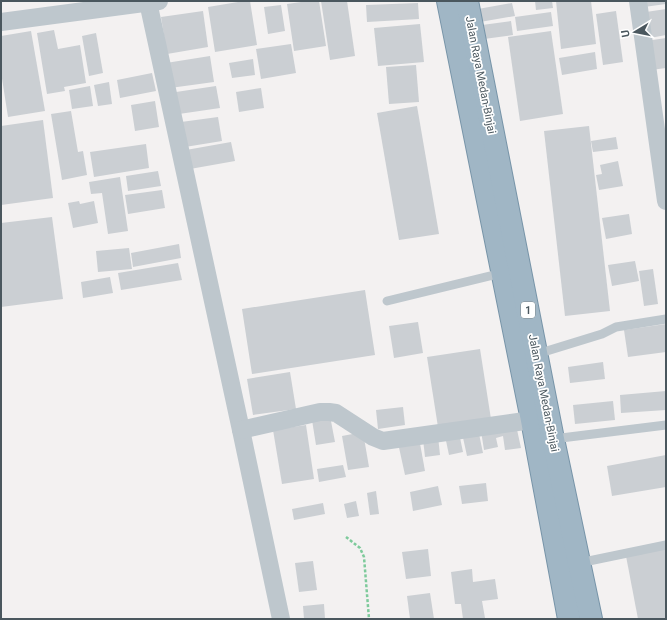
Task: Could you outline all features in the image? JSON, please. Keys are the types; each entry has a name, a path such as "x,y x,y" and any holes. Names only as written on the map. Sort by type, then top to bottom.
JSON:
{"highway":[{"name":"Jalan Raya Medan-Binjai","path":"448,1 502,273 535,406 569,565 591,619"},
{"name":"Jalan Raya Medan-Binjai","path":"467,1 536,354 535,406 553,439 569,565 569,619"}],"street":[{"path":"638,1 666,201"},
{"path":"1,22 154,2 281,619"},
{"path":"241,430 320,412 329,412 336,413 373,437 384,441 535,406"}],"lane":[{"path":"387,301 502,273"},
{"path":"536,354 602,334 616,328 666,319"},
{"path":"553,439 666,425"},
{"path":"569,565 666,545"}],"path":[{"path":"346,537 360,548 364,557 369,619"}],"building":[{"path":"250,1 257,45 215,52 208,7"},
{"path":"319,1 326,46 294,51 287,4"},
{"path":"321,1 347,1 355,56 330,60"},
{"path":"535,1 552,1 553,8 536,10"},
{"path":"556,1 591,1 596,44 561,49"},
{"path":"643,1 666,1 666,4 644,7"},
{"path":"418,3 419,19 367,22 366,5"},
{"path":"512,3 515,16 480,22 478,9"},
{"path":"281,5 285,31 268,34 264,7"},
{"path":"666,9 666,35 650,38 646,12"},
{"path":"203,11 208,47 167,54 161,17"},
{"path":"616,11 623,62 603,65 596,14"},
{"path":"551,12 553,26 517,31 515,17"},
{"path":"511,21 513,35 484,39 482,25"},
{"path":"420,24 424,62 378,66 374,28"},
{"path":"54,30 58,49 80,45 86,83 64,87 65,91 47,94 37,33"},
{"path":"31,31 45,111 8,117 1,72 1,36"},
{"path":"551,31 563,114 520,121 508,37"},
{"path":"96,33 103,73 89,76 82,36"},
{"path":"666,38 666,68 651,70 646,41"},
{"path":"291,44 296,73 261,79 256,49"},
{"path":"595,52 597,69 562,75 559,58"},
{"path":"210,56 214,82 170,88 166,63"},
{"path":"253,59 255,75 232,78 229,63"},
{"path":"416,65 419,102 389,104 386,67"},
{"path":"152,73 156,91 120,98 117,80"},
{"path":"109,82 112,104 98,106 94,85"},
{"path":"90,86 93,106 72,109 69,90"},
{"path":"216,86 220,108 179,114 176,92"},
{"path":"261,88 264,108 239,112 236,92"},
{"path":"155,101 159,127 135,131 131,105"},
{"path":"417,106 439,234 399,240 377,113"},
{"path":"71,111 78,152 83,151 87,175 62,180 51,114"},
{"path":"218,117 222,141 185,147 181,122"},
{"path":"43,120 53,198 1,205 1,126"},
{"path":"589,126 610,311 565,316 544,131"},
{"path":"616,137 618,149 593,152 591,141"},
{"path":"231,142 235,161 190,169 186,150"},
{"path":"146,144 149,168 94,177 90,152"},
{"path":"618,161 623,186 599,190 596,175 602,174 600,165"},
{"path":"158,171 161,186 128,191 126,176"},
{"path":"120,177 128,231 108,234 102,193 91,194 89,182"},
{"path":"162,190 165,208 128,214 125,195"},
{"path":"79,201 80,204 94,201 98,223 73,228 68,203"},
{"path":"629,214 632,234 606,239 602,218"},
{"path":"52,217 63,299 1,307 1,223"},
{"path":"179,244 181,258 133,267 131,253"},
{"path":"129,248 132,269 98,272 96,251"},
{"path":"635,261 639,281 612,286 608,265"},
{"path":"178,263 182,280 121,290 118,273"},
{"path":"653,269 658,304 644,306 639,271"},
{"path":"110,277 113,293 83,298 81,282"},
{"path":"365,290 375,355 252,374 242,309"},
{"path":"418,322 423,353 394,358 389,326"},
{"path":"666,324 666,352 628,357 624,330"},
{"path":"480,349 491,419 438,427 427,357"},
{"path":"603,362 605,379 570,383 568,367"},
{"path":"290,372 296,409 253,415 247,379"},
{"path":"666,391 666,410 621,413 620,395"},
{"path":"613,401 615,420 575,424 573,405"},
{"path":"403,407 405,425 378,429 376,410"},
{"path":"330,416 335,442 316,445 312,420"},
{"path":"306,425 314,479 282,484 273,430"},
{"path":"516,425 521,448 505,450 503,436 496,438 498,447 484,450 481,431"},
{"path":"478,429 483,453 467,456 462,433"},
{"path":"363,432 369,467 348,470 342,436"},
{"path":"459,433 463,452 449,455 445,436"},
{"path":"438,436 440,455 425,457 423,439"},
{"path":"419,438 425,471 405,475 398,443"},
{"path":"666,455 666,487 612,496 607,466"},
{"path":"343,465 346,477 319,482 317,469"},
{"path":"486,483 488,501 462,504 459,486"},
{"path":"438,486 442,505 413,511 410,492"},
{"path":"376,491 379,514 370,515 367,493"},
{"path":"356,501 359,516 347,518 344,504"},
{"path":"323,503 325,514 294,520 292,509"},
{"path":"666,548 666,619 638,619 626,556"},
{"path":"428,549 431,576 406,579 402,552"},
{"path":"313,561 317,590 299,592 295,563"},
{"path":"472,569 473,582 495,579 498,599 482,601 485,618 463,619 461,604 455,604 451,572"},
{"path":"430,593 434,619 410,619 407,596"},
{"path":"324,604 325,619 304,619 303,606"}]}
